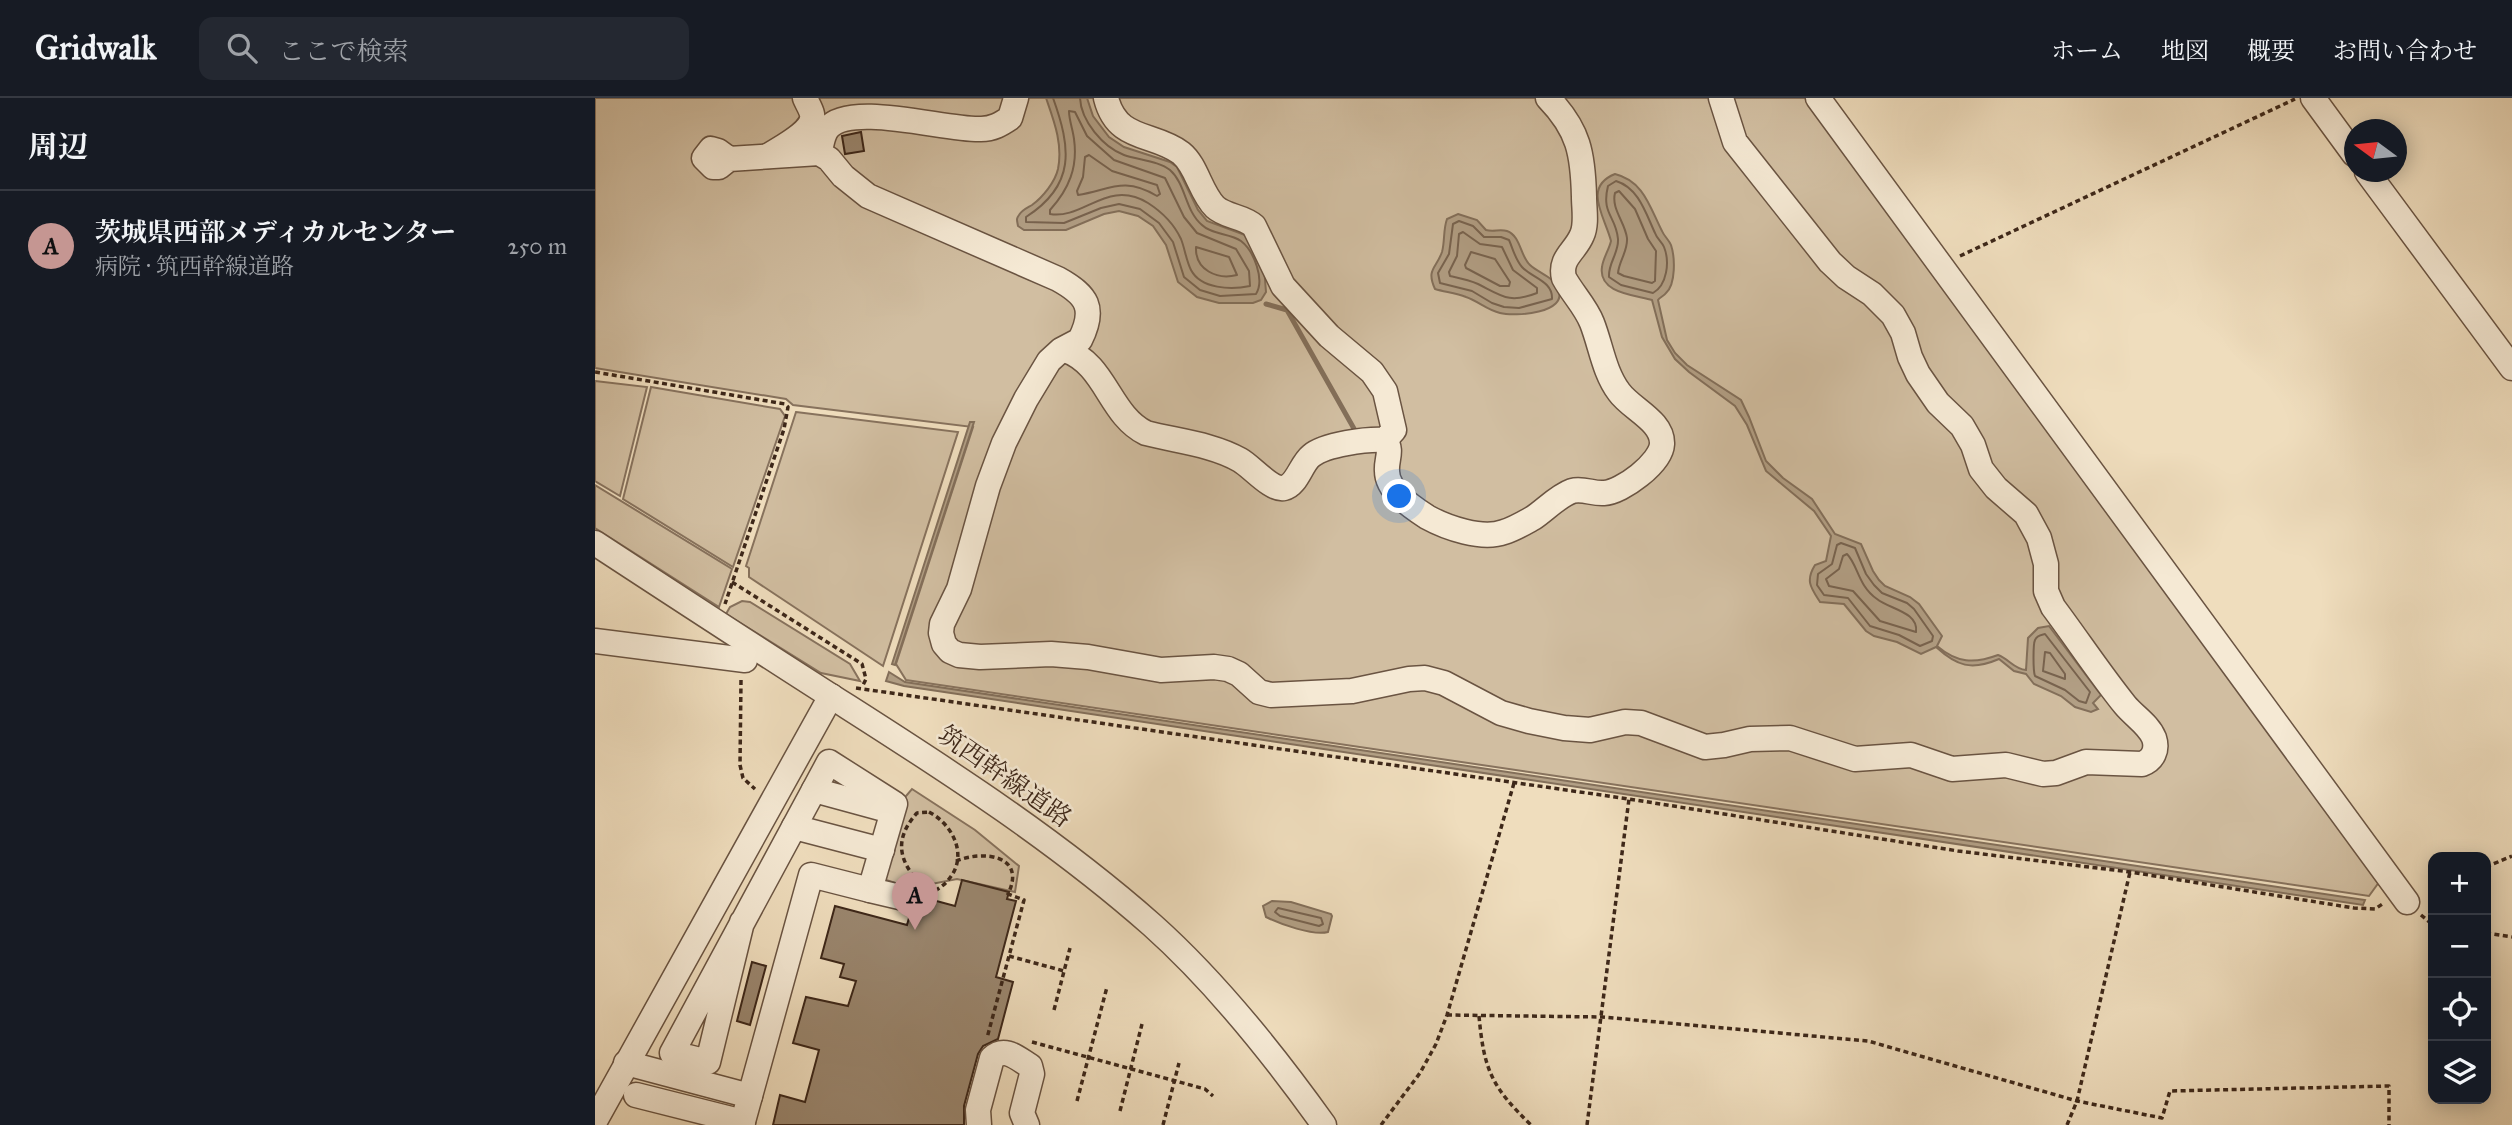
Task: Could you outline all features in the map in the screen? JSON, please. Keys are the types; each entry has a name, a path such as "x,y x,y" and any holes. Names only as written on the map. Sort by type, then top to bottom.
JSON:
{"street":[{"path":"729,159 768,156 819,130 869,117 980,129 997,126 1010,118 1016,98"},
{"path":"1106,98 1119,123 1132,133 1179,151 1186,158 1204,194 1217,209 1248,220 1254,226 1283,286 1329,337 1372,372 1385,391 1390,440 1386,472 1390,485 1406,502 1430,518 1461,530 1483,533 1502,533 1531,519 1571,492 1580,490 1603,493 1617,490 1658,458 1661,440 1655,426 1619,393 1591,321 1563,278 1564,261 1582,236 1585,223 1583,166 1578,140 1572,127 1548,98"},
{"path":"1075,349 1061,350 1049,361 1003,443 959,589 942,624 944,644 959,655 1064,655 1161,670 1214,667 1239,674 1259,692 1271,695 1352,691 1409,679 1435,679 1500,713 1529,721 1590,730 1625,722 1641,723 1705,747 1750,739 1790,738 1855,759 1911,755 1952,769 2005,765 2043,774 2056,773 2086,762 2148,762 2155,748 2151,731 2126,707 2053,607 2046,591 2046,564 2039,538 2027,514 1996,488 1981,469 1973,445 1962,426 1938,403 1918,374 1903,333 1893,315 1831,262 1735,142 1721,98"},
{"path":"1818,98 2404,897"},
{"path":"2313,98 2344,140"},
{"path":"819,130 843,176 868,196 1058,279 1083,299 1088,321 1075,349"},
{"path":"2374,182 2512,368"},
{"path":"1075,349 1099,376 1131,424 1154,435 1241,460 1273,487 1286,488 1311,456 1327,449 1362,441 1390,440"},
{"name":"筑西幹線道路","path":"595,543 965,782 1051,843 1154,927 1250,1028 1276,1059 1316,1122"},
{"path":"595,641 703,657 743,660"},
{"path":"597,1112 627,1063 824,692"},
{"path":"742,922 708,1062 672,1053 742,922 829,762 895,804 870,890"},
{"path":"794,827 882,850"},
{"path":"636,1096 743,1124 811,875 904,898"},
{"path":"979,1125 978,1110 992,1058 998,1052 1005,1051 1030,1066 1032,1074 1022,1113 1027,1125"},
{"path":"627,1063 750,1096"}],"path":[{"path":"1942,265 2297,98"},
{"path":"595,372 785,404 788,407 784,429 718,623"},
{"path":"732,582 862,664 866,679 862,687"},
{"path":"743,660 740,765 743,778 759,793"},
{"path":"824,692 862,687 1629,799 1958,851 2130,872 2354,908 2375,909 2404,897"},
{"path":"1381,1125 1420,1073 1436,1044 1447,1015 1514,783"},
{"path":"1587,1125 1629,799"},
{"path":"956,861 956,843 942,819 929,812 916,813 909,822 901,858 913,879 932,894 949,879 956,861 970,855 996,856 1008,864 1013,878 1008,894 1024,900 985,1042"},
{"path":"2491,865 2512,856"},
{"path":"2067,1125 2077,1101 2130,872"},
{"path":"2491,934 2512,937"},
{"path":"1054,1010 1070,948"},
{"path":"1009,956 1064,971"},
{"path":"1077,1101 1107,987"},
{"path":"1447,1015 1602,1017 1868,1041 2077,1101 2162,1118 2170,1091 2389,1086 2389,1125"},
{"path":"1479,1016 1482,1052 1495,1086 1531,1125"},
{"path":"1120,1111 1142,1024"},
{"path":"989,1030 1001,1033"},
{"path":"1026,1040 1175,1080 1205,1089 1213,1096"},
{"path":"1163,1125 1179,1063"}],"shaded area":[{"path":"595,98 1805,98 2382,878 2369,896 906,680 896,664 973,427 793,405 786,399 595,368"},
{"path":"595,381 647,387 620,496 595,481"},
{"path":"651,387 780,409 785,416 733,567 623,499"},
{"path":"796,412 958,432 883,666 749,577 749,568 746,566"},
{"path":"595,485 732,569 719,607 595,528"},
{"path":"742,601 750,602 850,664 860,681 821,673 726,614 730,607"},
{"path":"912,789 975,830 1019,866 1015,892 957,879 911,888 883,879 906,796"}],"water":[{"path":"1046,98 1087,98 1093,116 1109,137 1124,147 1170,162 1177,167 1198,210 1207,221 1245,235 1264,267 1266,292 1261,300 1253,303 1219,303 1197,297 1178,282 1166,245 1153,226 1138,216 1119,211 1104,214 1066,230 1024,230 1018,226 1020,213 1044,194 1058,169 1059,142"},
{"path":"1615,174 1633,183 1645,196 1671,245 1674,263 1672,283 1658,300 1667,340 1687,365 1741,400 1766,461 1783,478 1812,499 1835,534 1861,544 1873,571 1885,586 1919,604 1942,636 1937,646 1944,652 1959,659 1973,661 1998,655 2026,670 2028,638 2038,628 2049,626 2101,695 2093,703 2098,709 2091,712 2075,707 2061,696 2034,684 2026,674 2014,671 1999,659 1980,665 1965,665 1951,659 1936,647 1921,654 1897,642 1874,636 1866,631 1844,604 1820,602 1812,588 1810,576 1815,565 1826,561 1831,536 1814,511 1766,471 1747,425 1735,406 1675,359 1662,337 1652,300 1611,288 1602,276 1611,241 1598,203 1598,195 1605,180"},
{"path":"1458,214 1477,220 1486,230 1504,230 1512,234 1530,265 1556,285 1559,297 1556,303 1539,312 1507,314 1495,312 1462,296 1435,289 1431,277 1442,252 1447,219"},
{"path":"970,422 974,422 895,665 892,664"},
{"path":"889,672 905,682 2365,900 2363,905 904,686 886,681"},
{"path":"1272,901 1291,902 1331,914 1328,932 1305,931 1266,917 1263,906"}],"building":[{"path":"861,132 864,151 845,154 842,136"},
{"path":"962,880 1009,892 1007,899 1016,901 996,977 1013,982 998,1039 983,1046 978,1054 964,1106 964,1125 773,1125 780,1095 805,1102 819,1050 793,1043 806,997 848,1006 856,981 840,977 844,964 821,958 835,906 907,925 911,911 918,902 918,896 955,906"},
{"path":"752,962 766,966 750,1025 737,1021"}],"waterway":[{"path":"1266,304 1287,310 1357,434"}],"place":[{"name":"茨城県西部メディカルセンター","path":"915,930"}]}
